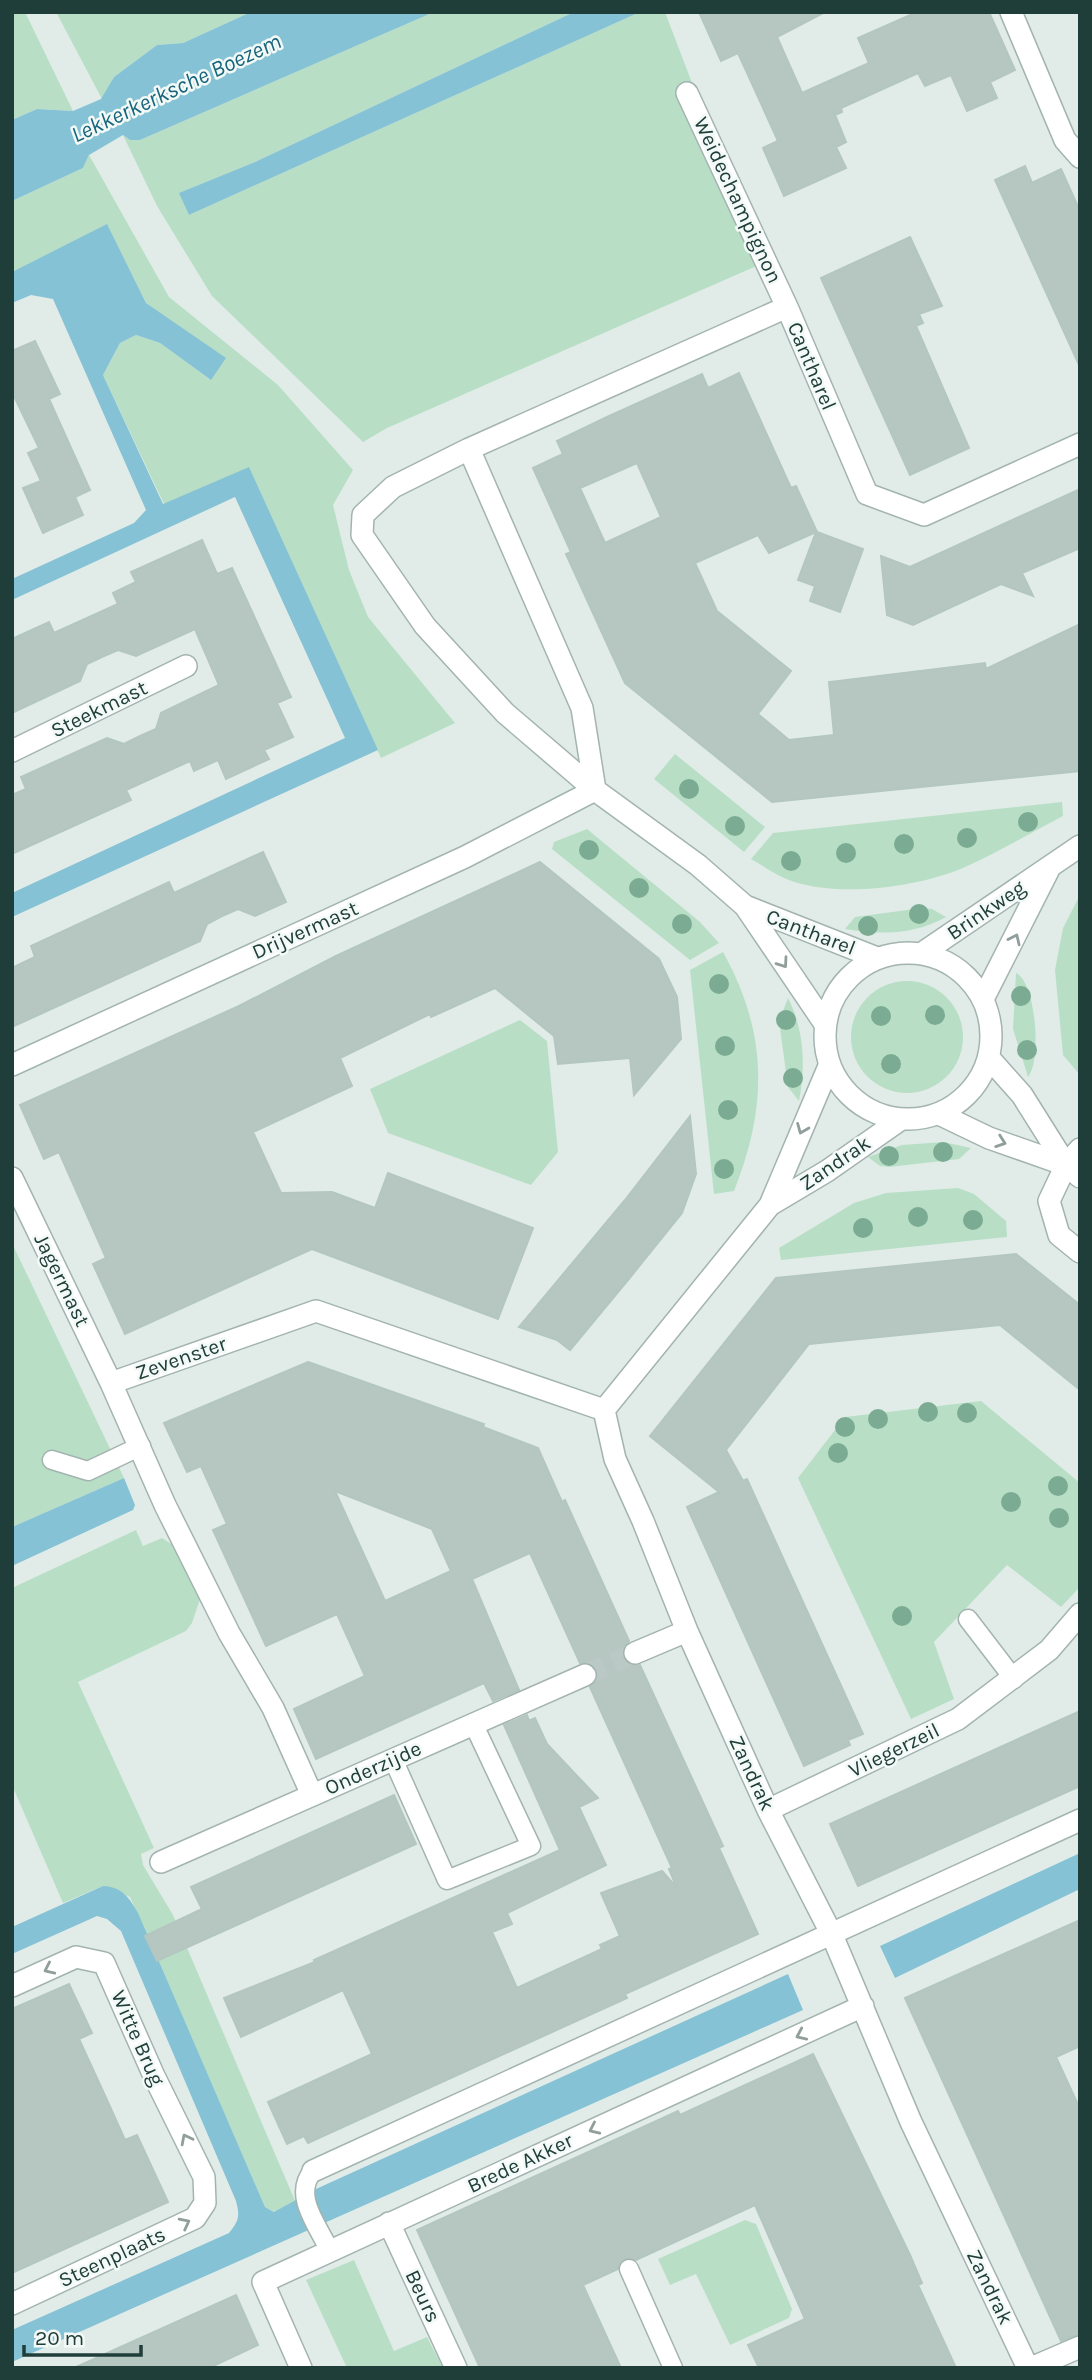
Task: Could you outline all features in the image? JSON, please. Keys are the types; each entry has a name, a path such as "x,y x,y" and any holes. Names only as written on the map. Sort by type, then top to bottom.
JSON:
{"street":[{"path":"1011,12 1065,140 1080,157"},
{"name":"Weidechampignon","path":"687,93 759,241 787,307"},
{"name":"Cantharel","path":"825,1024 745,906 698,865 595,790 505,713 425,626 362,535 363,515 393,487 469,449 787,307 867,494 925,514 1080,444"},
{"path":"469,449 582,708 595,790"},
{"name":"Steekmast","path":"12,751 186,666"},
{"name":"Drijvermast","path":"12,1065 465,857 595,790"},
{"name":"Brinkweg","path":"921,954 1080,846"},
{"name":"Brinkweg","path":"983,999 1051,865"},
{"name":"Cantharel","path":"745,906 877,958"},
{"path":"892,954 921,954 957,969 983,999 990,1028 989,1058 970,1092 939,1114 900,1120 864,1108 844,1090 830,1066 826,1052 825,1024 829,1009 843,984 877,958 892,954"},
{"path":"989,1058 1022,1095 1075,1164"},
{"name":"Zandrak","path":"830,1066 770,1205 604,1410 615,1459 687,1631 768,1810 832,1935 911,2122 1030,2368"},
{"path":"939,1114 989,1138 1075,1164"},
{"name":"Zandrak","path":"770,1205 827,1171 900,1120"},
{"path":"1075,1164 1049,1201 1059,1235 1080,1252"},
{"name":"Jagermast","path":"12,1178 111,1382"},
{"name":"Zevenster","path":"312,1795 273,1709 229,1633 164,1505 141,1446 111,1382 316,1311 604,1410"},
{"name":"Vliegerzeil","path":"768,1810 958,1719 1049,1650 1080,1614"},
{"path":"635,1653 687,1631"},
{"name":"Onderzijde","path":"161,1862 585,1675"},
{"path":"313,2171 1080,1820"},
{"name":"Witte Brug","path":"12,1986 76,1957 104,1964 154,2076 204,2177 205,2203"},
{"name":"Brede Akker","path":"301,2368 263,2282 326,2242 389,2223 863,2006"},
{"name":"Steenplaats","path":"12,2304 195,2218 205,2203"},
{"name":"Beurs","path":"389,2223 456,2368"},
{"path":"1030,2368 1080,2347"}],"lane":[{"path":"52,1460 88,1471 141,1446"},
{"path":"968,1619 1013,1679"},
{"path":"393,1759 447,1880 531,1846 473,1723"},
{"path":"313,2171 305,2181 303,2194 326,2242"},
{"path":"629,2269 673,2368"}],"green space":[{"path":"12,12 25,12 73,111 37,109 12,120"},
{"path":"56,12 251,12 183,43 157,45 114,77 102,99"},
{"path":"434,12 574,12 255,162 180,193 189,215 640,12 665,12 761,264 387,428 363,442 212,296 157,206 123,135 130,140 140,140"},
{"path":"89,155 169,297 278,385 353,470 333,505 349,570 368,617 455,723 381,758 249,468 164,504 103,375 120,343 136,335 160,343 211,380 169,321 146,303 107,225 12,272 12,201 83,168"},
{"path":"675,754 765,827 744,852 654,779"},
{"path":"1062,802 1063,816 963,868 922,881 874,888 825,888 780,876 751,859 773,833"},
{"path":"587,829 700,922 719,943 690,960 552,849 554,842"},
{"path":"1080,895 1080,1075 1063,1055 1055,970 1063,928"},
{"path":"932,909 946,917 922,927 897,932 845,929 855,917"},
{"path":"723,952 738,982 755,1041 757,1099 753,1129 734,1191 714,1194 690,970"},
{"path":"1016,973 1023,979 1028,991 1035,1022 1035,1055 1028,1077 1013,1029"},
{"path":"907,981 928,985 947,997 959,1016 963,1037 959,1058 947,1077 928,1089 907,1093 886,1089 867,1077 855,1058 851,1037 855,1016 867,997 886,985"},
{"path":"788,998 797,1022 802,1048 799,1101 788,1087 779,1021"},
{"path":"520,1020 547,1041 558,1152 531,1185 388,1133 370,1089"},
{"path":"943,1142 971,1148 959,1159 889,1167 880,1166 868,1157 902,1145"},
{"path":"958,1188 974,1194 1006,1221 1007,1237 781,1260 779,1248 854,1203 886,1193"},
{"path":"12,1243 124,1478 12,1527"},
{"path":"981,1401 1080,1483 1080,1587 1061,1607 1007,1565 934,1642 954,1699 911,1719 798,1478 845,1417"},
{"path":"136,1530 143,1546 162,1538 176,1547 200,1599 192,1623 186,1631 78,1682 154,1848 141,1854 143,1865 173,1915 296,2203 275,2212 265,2207 130,1897 103,1886 63,1903 12,1785 12,1588"},
{"path":"745,2220 756,2224 792,2309 789,2318 730,2345 696,2274 670,2285 658,2259"},
{"path":"354,2260 394,2351 427,2337 443,2368 347,2368 306,2280"}],"water":[{"name":"Lekkerkerksche Boezem","path":"251,12 434,12 140,140 130,140 123,135 89,155 83,168 12,201 12,120 37,109 73,111 101,99 114,77 157,45 183,43"},
{"path":"574,12 640,12 189,215 179,193 255,162"},
{"path":"107,224 146,303 226,358 211,380 160,343 136,335 120,343 103,375 163,504 249,467 378,750 12,917 12,893 345,738 235,497 12,600 12,579 134,523 146,510 53,299 31,295 12,303 12,272"},
{"path":"124,1478 135,1505 133,1510 12,1566 12,1527"},
{"path":"1080,1853 1080,1889 895,1978 880,1946"},
{"path":"103,1886 115,1888 124,1894 138,1913 265,2207 274,2212 316,2189 788,1974 803,2010 12,2362 12,2330 229,2233 238,2218 236,2201 121,1931 107,1919 97,1916 12,1954 12,1927"}],"building":[{"path":"699,12 825,12 777,37 802,93 869,63 858,38 917,12 989,12 1015,70 990,82 997,98 967,111 951,75 925,86 918,73 841,108 842,112 835,115 846,142 836,147 846,168 784,196 763,148 778,141 738,53 721,61"},
{"path":"1025,166 1032,183 1061,169 1080,211 1080,367 995,180"},
{"path":"910,237 942,306 919,314 923,323 916,326 969,448 910,475 821,278"},
{"path":"35,341 60,394 49,399 90,490 75,497 83,515 43,533 23,488 41,481 28,453 39,448 12,392 12,351"},
{"path":"739,373 791,488 796,486 817,532 863,549 840,612 810,601 815,586 798,580 816,532 769,553 758,535 695,563 717,611 791,671 758,714 789,740 834,735 829,682 985,663 986,669 1080,624 1080,771 772,802 625,683 566,554 571,552 533,468 563,454 557,441 607,417 702,374 708,388","holes":["637,463 661,517 605,543 580,488"]},
{"path":"1080,489 1080,548 1022,573 1033,596 1001,584 913,625 887,615 881,556 910,567"},
{"path":"202,540 217,574 232,568 291,697 277,703 293,737 264,750 269,759 226,779 218,760 194,771 190,761 126,790 131,800 12,854 12,795 26,789 21,777 107,738 124,744 156,729 161,713 219,685 195,629 136,656 118,650 104,656 87,664 80,681 12,713 12,639 49,622 54,633 118,604 113,593 136,582 131,572"},
{"path":"263,852 286,902 255,916 238,909 222,916 207,924 200,941 12,1027 12,968 35,957 31,946 169,882 174,893"},
{"path":"540,862 659,959 677,997 681,1039 634,1095 630,1058 558,1064 554,1036 495,988 431,1017 430,1014 340,1058 352,1086 253,1132 281,1193 332,1192 375,1208 388,1173 533,1228 498,1319 312,1249 125,1334 93,1264 106,1258 59,1152 44,1159 20,1105 239,1006 336,956"},
{"path":"690,1116 696,1174 682,1213 628,1280 570,1350 557,1340 519,1327 625,1200"},
{"path":"1016,1254 1080,1305 1080,1390 1000,1325 809,1344 726,1450 743,1481 747,1479 863,1734 848,1740 850,1745 804,1766 687,1507 719,1492 650,1436 776,1278"},
{"path":"308,1362 484,1424 483,1427 538,1448 562,1502 565,1500 629,1641 622,1651 623,1659 633,1666 640,1665 723,1846 719,1848 758,1934 625,1994 627,1998 308,2143 304,2136 287,2144 268,2102 372,2054 343,1990 241,2037 224,1998 315,1962 314,1960 560,1850 504,1725 527,1715 529,1721 535,1718 547,1744 598,1798 579,1807 606,1865 507,1913 512,1924 492,1932 517,1988 602,1949 600,1945 620,1936 601,1893 662,1871 677,1888 669,1869 672,1868 590,1687 596,1682 597,1670 592,1664 580,1663 530,1553 472,1579 519,1690 493,1701 484,1683 316,1759 294,1709 365,1676 337,1614 266,1646 213,1530 227,1524 201,1466 187,1472 164,1423","holes":["335,1491 432,1529 451,1571 385,1601"]},
{"path":"1080,1711 1080,1786 858,1886 830,1824"},
{"path":"394,1795 416,1844 157,1961 145,1936 202,1909 191,1887"},
{"path":"1080,1920 1080,2046 1056,2057 1080,2109 1080,2334 1061,2341 905,1998"},
{"path":"69,1984 92,2033 79,2039 125,2140 137,2135 168,2202 12,2273 12,2009"},
{"path":"813,2054 910,2255 922,2283 918,2285 956,2368 759,2368 748,2345 805,2319 755,2205 636,2260 624,2259 618,2269 583,2285 621,2368 480,2368 417,2230 678,2111 680,2115"},
{"path":"236,2295 258,2345 209,2368 74,2368"}],"tunnel":[{"path":"585,1675 635,1653"}]}
